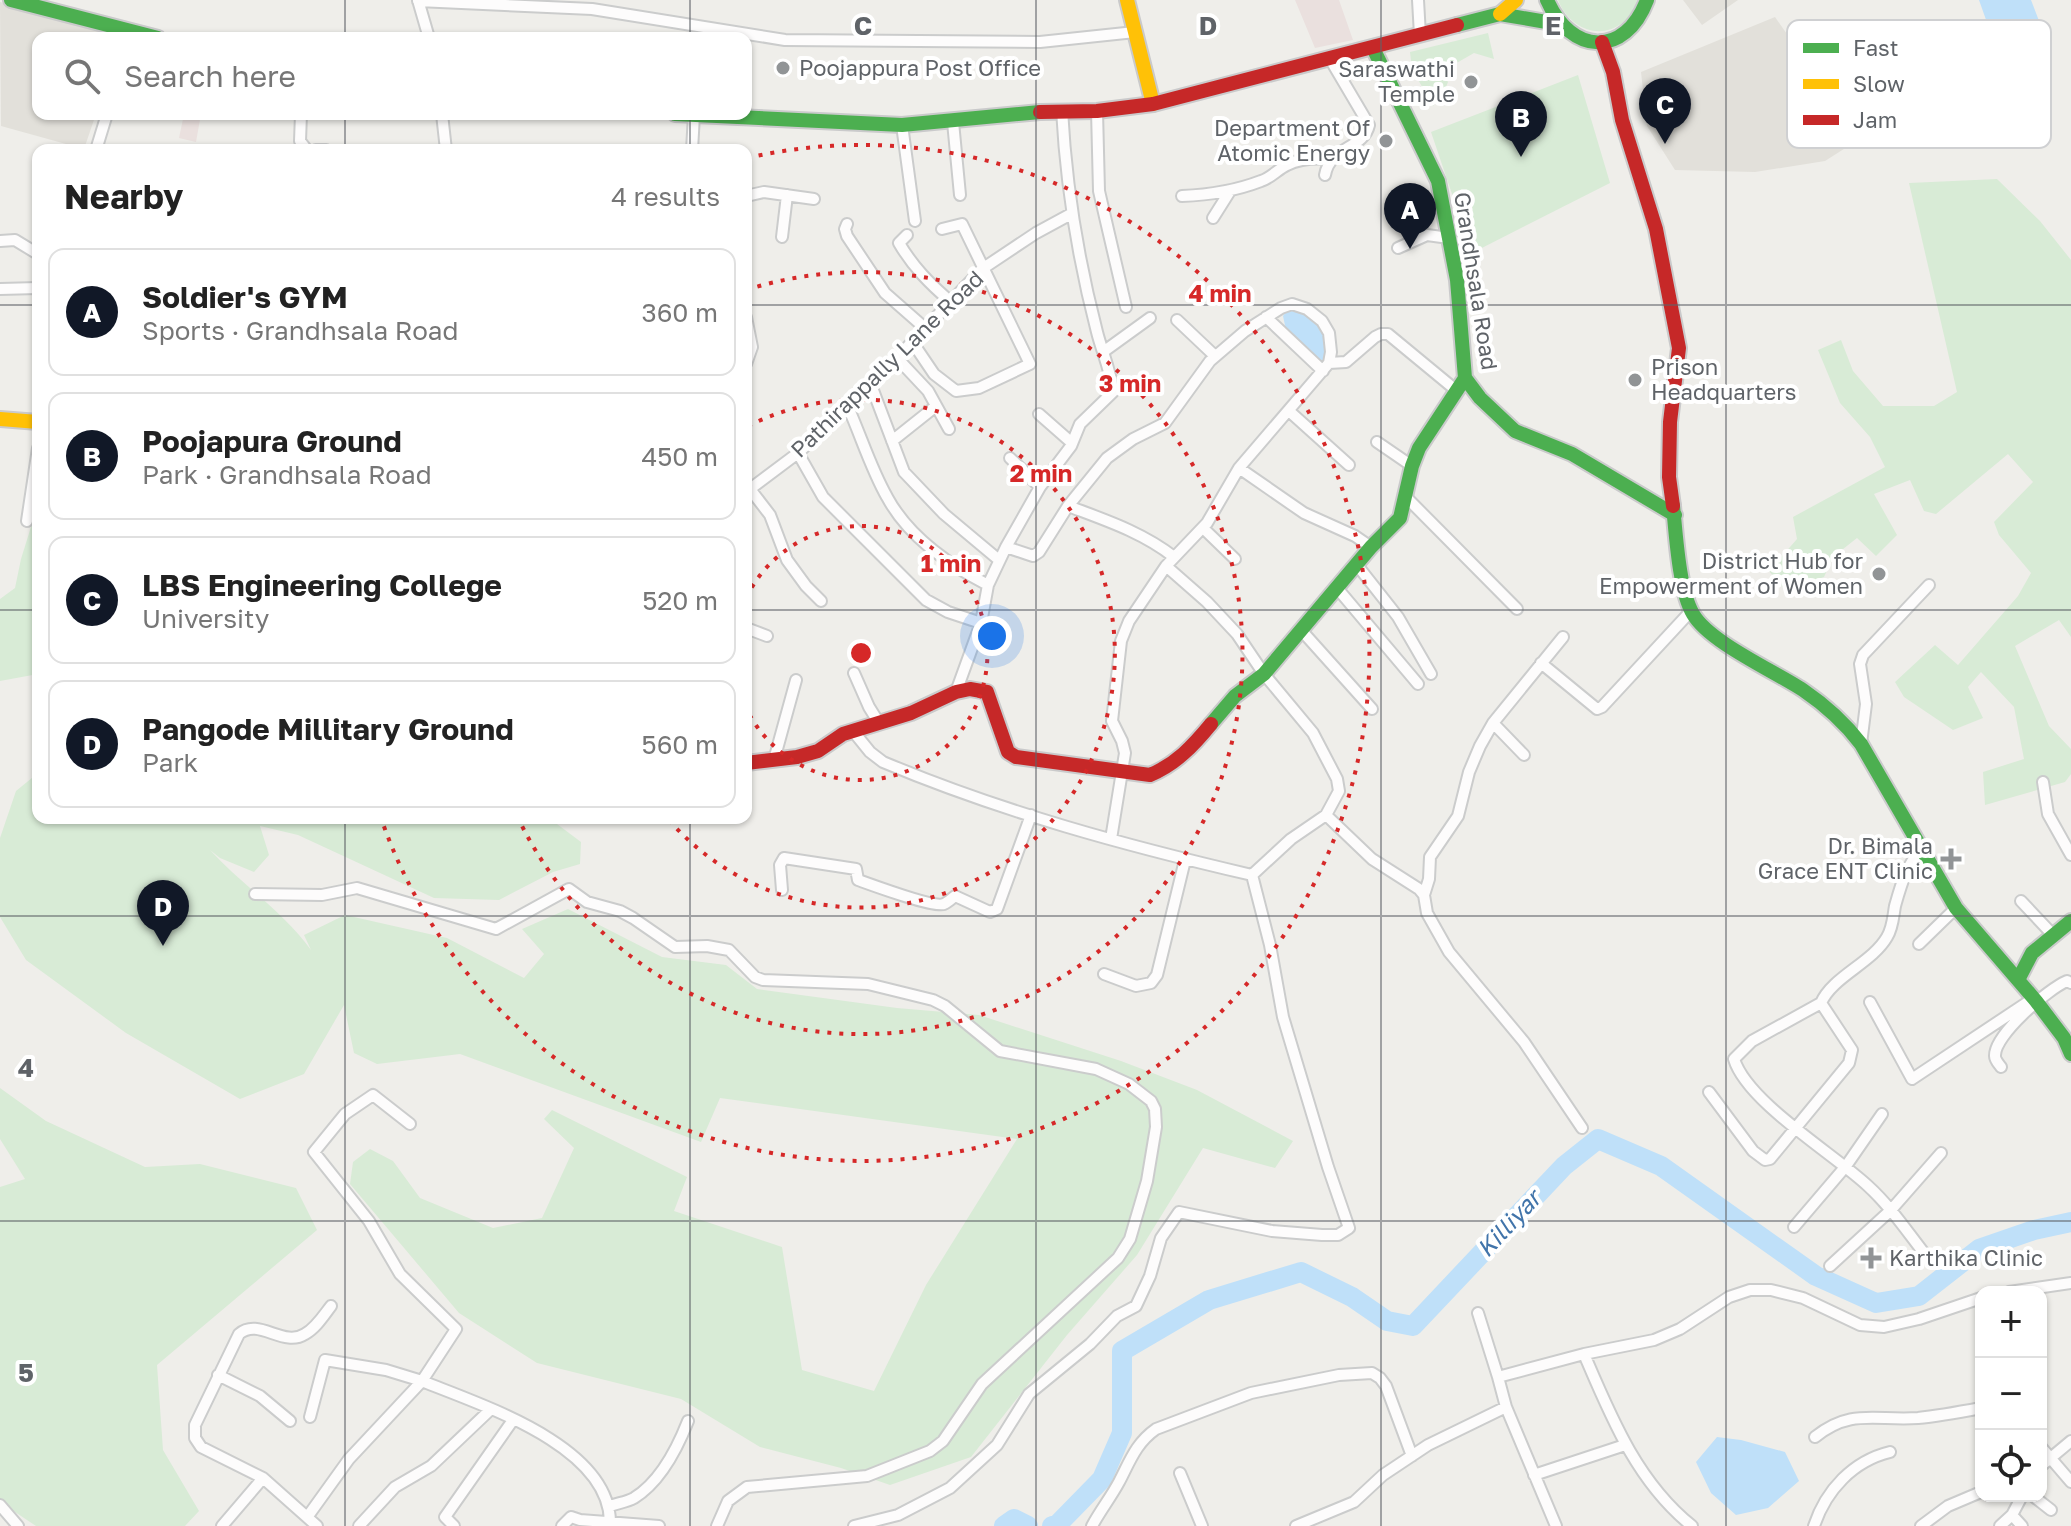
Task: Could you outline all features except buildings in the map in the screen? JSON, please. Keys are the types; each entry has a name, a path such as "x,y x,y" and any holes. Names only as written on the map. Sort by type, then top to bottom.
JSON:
{"main road":[{"path":"11,0 48,4 123,32"},
{"path":"1127,0 1153,104"},
{"path":"1500,14 1516,0"},
{"path":"1547,0 1558,24 1570,34 1584,41 1602,42 1627,33 1638,22 1647,0"},
{"path":"752,118 902,125 1062,110 1097,111 1153,104 1500,14 1558,24"},
{"path":"1602,42 1613,72 1622,120 1656,229 1679,348 1669,477 1680,564 1691,611 1703,629 1806,692 1845,724 1861,744 1956,908 2035,1000 2064,1038 2071,1054"},
{"name":"Grandhsala Road","path":"1373,48 1438,181 1457,280 1465,378 1480,398 1515,431 1572,454 1675,515"},
{"path":"752,762 818,751 843,734 911,713 956,692 970,689 987,692 1008,752 1016,757 1150,775 1167,768 1190,749 1235,696 1264,674 1371,547 1400,518 1419,448 1465,378"},
{"path":"0,419 32,422"},
{"path":"2018,980 2023,962 2071,921"}],"street":[{"path":"1418,0 1420,35"},
{"path":"427,32 418,1 593,4 742,32"},
{"path":"752,34 785,40 1040,42 1135,32"},
{"path":"1182,196 1230,191 1266,180 1288,164 1309,158 1330,159 1362,138 1369,125 1330,59"},
{"path":"956,692 981,623 988,585 999,560 1040,487 1072,443 1080,424 1113,392 1071,214 1065,176 1062,110"},
{"path":"1097,111 1099,191 1126,307"},
{"path":"98,144 105,120"},
{"path":"301,120 302,144"},
{"path":"443,120 445,144"},
{"path":"692,144 694,120"},
{"path":"953,122 960,195"},
{"path":"902,125 915,221"},
{"path":"1325,175 1330,159"},
{"path":"1213,218 1230,191"},
{"path":"752,195 764,192 814,199"},
{"path":"782,237 787,195"},
{"name":"Pathirappally Lane Road","path":"752,487 798,453 848,407 982,269 1071,214"},
{"path":"847,224 847,236 878,283 926,329"},
{"path":"913,343 934,374 956,391 979,388 1030,364 962,224 942,229"},
{"path":"907,235 899,243 910,262 951,302"},
{"path":"1398,248 1427,235 1449,238"},
{"path":"0,241 15,240 32,250"},
{"path":"0,289 32,288"},
{"path":"1006,547 1033,556 1039,552 1068,506 1117,450 1148,429 1165,423 1215,356 1245,331 1292,304 1307,309 1322,321 1329,333 1331,352 1326,367 1239,468 1224,498 1203,528 1170,561 1140,601 1121,641 1112,721 1125,753 1111,839"},
{"path":"1266,317 1326,367"},
{"path":"1103,352 1150,318"},
{"path":"1177,320 1215,356"},
{"path":"1326,367 1346,362 1375,337 1388,334 1457,391"},
{"path":"897,358 928,391 949,429"},
{"path":"871,385 904,472 951,520 999,560"},
{"path":"892,441 936,406"},
{"path":"848,407 886,497 904,523 935,551 988,585"},
{"path":"1289,411 1349,465"},
{"path":"1039,414 1072,443"},
{"path":"1377,442 1412,466"},
{"path":"798,453 823,497 926,600 948,612 981,623"},
{"path":"1010,458 1040,487"},
{"path":"1239,468 1304,513 1338,527 1371,547"},
{"path":"27,521 32,488"},
{"path":"752,495 770,515 787,560 821,601"},
{"path":"1405,496 1517,609"},
{"path":"1068,506 1124,527 1157,544 1237,634 1264,674 1313,733 1337,779 1339,791 1326,815 1291,839 1252,875"},
{"path":"1203,528 1235,559"},
{"path":"1357,565 1398,617 1431,674"},
{"path":"1861,744 1866,704 1860,664 1863,655 1929,585"},
{"path":"1337,588 1418,684"},
{"path":"1541,663 1597,709 1691,611"},
{"path":"752,630 767,636"},
{"path":"1302,631 1372,709"},
{"path":"1563,637 1493,723 1469,772 1458,816 1430,857 1429,879 1424,895 1427,913 1449,952 1524,1042 1582,1128"},
{"path":"854,673 879,723"},
{"path":"774,760 796,680"},
{"path":"1493,723 1524,755"},
{"path":"853,731 883,762 1089,835 1252,875"},
{"path":"2043,782 2048,814 2071,855"},
{"path":"782,890 780,865 784,858 856,869 858,880 888,892 923,899 932,905 945,904 955,896 990,912 997,909 1031,815"},
{"path":"1326,815 1372,859 1410,882 1424,895"},
{"path":"1921,850 1910,862 1905,874 1891,929 1885,940 1853,972 1826,992 1821,1003 1752,1041 1734,1059 1738,1073 1746,1083 1795,1128 1846,1166 1891,1210 1924,1253"},
{"path":"1104,974 1136,986 1151,983 1157,975 1185,860"},
{"path":"854,1526 898,1515 950,1488 997,1445 1029,1394 1090,1344 1117,1316 1136,1306 1150,1276 1161,1238 1179,1212 1272,1231 1338,1235 1349,1228 1283,1017 1270,945 1252,875"},
{"path":"255,894 322,895 357,888 496,929 569,889 587,902 633,918 675,947 707,946 729,950 755,977 763,980 868,984 933,1000 945,1006 1000,1051 1096,1069 1129,1084 1151,1101 1155,1109 1156,1127 1147,1181 1130,1239 1111,1266 982,1384 943,1441 930,1451 867,1476 747,1487 728,1501 717,1526"},
{"path":"2021,901 2053,935"},
{"path":"1919,944 1956,908"},
{"path":"1870,1002 1912,1079 2058,985 2067,981 2071,983"},
{"path":"2001,1067 1994,1053 2035,1000"},
{"path":"1709,1092 1753,1151 1765,1160 1775,1155 1849,1063 1852,1050 1821,1003"},
{"path":"308,1516 349,1459 422,1381 456,1329 400,1274 369,1221 314,1152 345,1114 373,1095 410,1124"},
{"path":"1794,1227 1846,1166 1882,1114"},
{"path":"1830,1266 1891,1210 1941,1153"},
{"path":"2047,1286 2071,1283"},
{"path":"1498,1377 1584,1354 1654,1340 1680,1329 1729,1297 1750,1290 1771,1290 1803,1298 1860,1325 1884,1327 1975,1300"},
{"path":"317,1526 263,1478 211,1454 195,1438 195,1425 239,1334 245,1328 252,1327 292,1338 302,1337 331,1306"},
{"path":"1478,1313 1506,1407 1556,1526"},
{"path":"1584,1354 1625,1445 1661,1497 1692,1526"},
{"path":"310,1417 325,1360 386,1370 422,1381 491,1409 557,1443 575,1456 595,1475 610,1506 610,1521"},
{"path":"1092,1526 1121,1479 1130,1457 1146,1436 1156,1429 1251,1393 1339,1375 1372,1373 1386,1386 1412,1456"},
{"path":"218,1375 260,1396 290,1421"},
{"path":"1296,1526 1354,1502 1383,1475 1412,1456 1457,1429 1506,1407"},
{"path":"359,1526 395,1487 431,1466 491,1409"},
{"path":"1815,1437 1828,1427 1853,1417 1916,1418 1975,1409"},
{"path":"454,1526 445,1517 513,1420"},
{"path":"610,1506 633,1499 652,1483 688,1421"},
{"path":"2047,1461 2071,1441"},
{"path":"1534,1475 1625,1445"},
{"path":"1814,1526 1826,1500 1857,1464 1890,1452"},
{"path":"2047,1454 2071,1482"},
{"path":"1180,1473 1202,1526"},
{"path":"222,1526 263,1478"},
{"path":"1921,1526 1948,1506 1975,1495"},
{"path":"2000,1526 2012,1515 2019,1502"},
{"path":"2041,1502 2051,1510"},
{"path":"0,1505 18,1526"},
{"path":"2012,1515 2022,1526"},
{"path":"562,1526 571,1517 659,1526"}],"shaded area":[{"path":"1295,0 1339,0 1353,40 1315,48"},
{"path":"1683,0 1738,0 1702,25"},
{"path":"0,2 120,32 32,32 32,120 94,120 86,144 66,144 1,126"},
{"path":"1775,17 1787,34 1787,148 1845,148 1825,161 1755,172 1675,170 1647,126 1641,72"},
{"path":"183,120 200,120 196,142 179,138"}],"green space":[{"path":"1558,0 1637,0 1621,24 1598,31 1575,23"},
{"path":"1488,33 1494,59 1474,53 1441,72 1448,82 1433,106 1412,69 1410,52"},
{"path":"1578,75 1610,183 1472,253 1431,132"},
{"path":"1997,179 2040,221 2071,260 2071,637 2059,620 2015,646 2049,726 2071,749 2071,774 2065,782 1985,805 1983,772 2024,759 2014,707 1981,672 1968,687 1983,718 1953,730 1904,697 1895,682 1935,645 1958,665 2018,596 2031,573 1999,535 1994,522 2033,482 2008,454 1936,514 1924,511 1910,480 1874,494 1897,535 1876,556 1857,538 1833,557 1824,577 1785,590 1769,571 1797,539 1793,517 1885,467 1870,437 1840,403 1818,350 1841,340 1853,371 1883,406 1934,406 1957,392 1909,183"},
{"path":"32,524 32,675 0,681 0,599 15,588"},
{"path":"32,778 32,824 557,824 581,842 580,864 553,872 499,900 434,898 298,835 260,826 269,855 254,872 220,858 210,850 288,923 311,950 304,935 345,915 447,938 524,978 544,954 522,929 568,909 662,957 726,965 757,989 897,1008 979,1015 1121,1061 1197,1090 1293,1141 1275,1168 1203,1148 1137,1255 1067,1335 971,1457 890,1485 841,1468 760,1447 681,1399 537,1363 459,1313 350,1184 353,1162 370,1149 393,1161 420,1198 493,1228 542,1218 574,1148 544,1119 552,1110 687,1177 674,1211 782,1247 802,1370 874,1391 926,1285 1017,1139 720,1098 701,1142 460,1054 377,1064 354,1053 344,1005 304,1074 240,1099 126,1033 26,960 0,917 0,838 16,791"},
{"path":"0,1088 46,1121 145,1167 200,1164 296,1188 317,1230 157,1365 163,1450 199,1511 185,1526 36,1526 0,1502 0,1187 25,1179 0,1139"}],"water":[{"path":"1979,0 2031,0 2039,20 1986,20"},
{"path":"1298,306 1325,325 1330,355 1321,361 1286,330 1283,316"},
{"path":"1717,1437 1785,1452 1799,1481 1768,1508 1736,1515 1711,1493 1696,1462"}],"waterway":[{"name":"Killiyar","path":"1052,1526 1057,1525 1102,1479 1122,1433 1122,1351 1209,1300 1301,1272 1352,1297 1387,1321 1413,1326 1564,1166 1598,1139 1661,1166 1816,1276 1876,1303 1919,1296 1979,1249 2034,1230 2071,1222"},
{"name":"Killiyar","path":"1004,1526 1014,1519 1028,1526"}],"traffic: fast":[{"path":"11,0 135,32"},
{"path":"1547,0 1557,18 1570,31 1583,39 1598,42 1612,40 1625,32 1637,19 1647,0"},
{"path":"1457,25 1500,14 1558,24"},
{"path":"1373,48 1438,181 1457,280 1465,378 1480,398 1515,431 1572,454 1675,515"},
{"path":"752,118 902,125 1040,112"},
{"path":"1211,724 1235,696 1264,674 1371,547 1400,518 1419,448 1465,378"},
{"path":"1673,506 1681,577 1693,614 1701,625 1727,645 1811,696 1855,736 1956,908 2036,1001 2064,1038 2071,1054"},
{"path":"2018,980 2032,953 2071,921"}],"traffic: slow":[{"path":"1127,0 1153,104"},
{"path":"1500,14 1516,0"},
{"path":"0,419 32,422"}],"traffic: jam":[{"path":"1040,112 1097,111 1153,104 1457,25"},
{"path":"1602,42 1613,72 1622,120 1656,229 1679,348 1670,422 1669,477 1673,506"},
{"path":"752,762 818,751 843,734 911,713 956,692 970,689 987,692 1008,752 1016,757 1150,775 1184,754 1211,724"}],"place":[{"name":"Poojappura Post Office","path":"783,68"},
{"name":"Saraswathi Temple","path":"1471,82"},
{"name":"Department Of Atomic Energy","path":"1386,141"},
{"name":"LBS Engineering College","path":"1665,144"},
{"name":"Poojapura Ground","path":"1521,157"},
{"name":"Soldier's GYM","path":"1410,249"},
{"name":"Prison Headquarters","path":"1635,380"},
{"name":"District Hub for Empowerment of Women","path":"1879,574"},
{"name":"Dr. Bimala Grace ENT Clinic","path":"1951,859"},
{"name":"Pangode Millitary Ground","path":"163,946"},
{"name":"Karthika Clinic","path":"1871,1258"}]}
